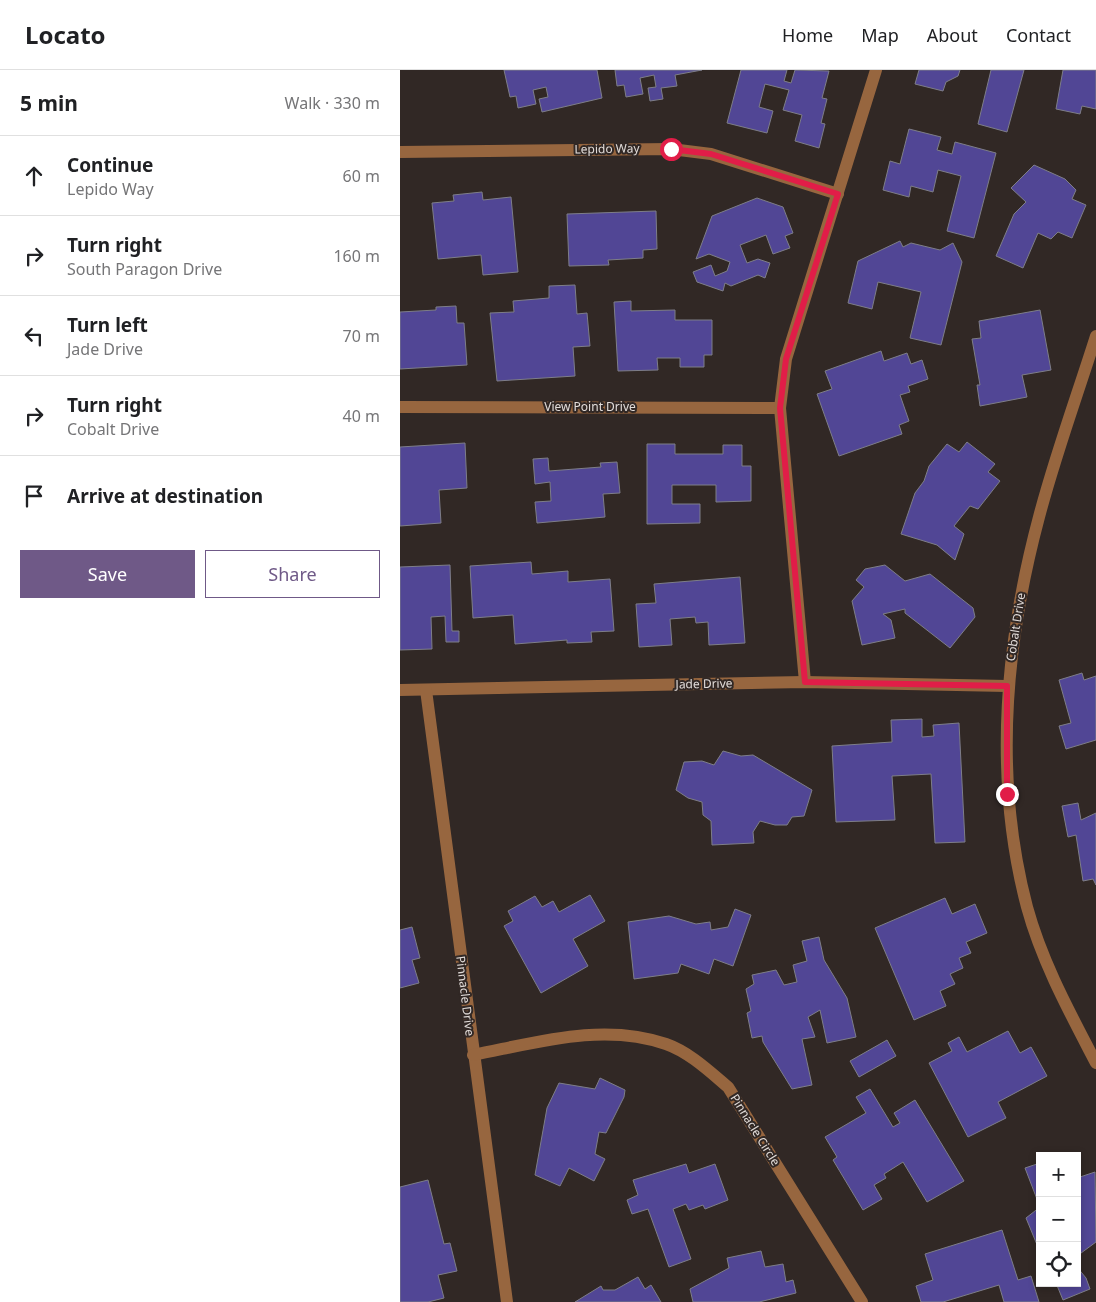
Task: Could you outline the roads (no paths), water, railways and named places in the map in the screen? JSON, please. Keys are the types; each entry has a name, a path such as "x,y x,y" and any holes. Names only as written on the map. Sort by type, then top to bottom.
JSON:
{"street":[{"path":"805,682 780,408 786,359 876,70"},
{"name":"Lepido Way","path":"400,152 671,149 711,154 838,194"},
{"name":"Cobalt Drive","path":"1096,336 1039,516 1021,594 1007,686 1007,794 1028,907 1045,957 1071,1015 1096,1063"},
{"name":"View Point Drive","path":"400,407 780,408"},
{"name":"Jade Drive","path":"400,690 805,682 1007,686"},
{"name":"Pinnacle Drive","path":"426,690 507,1302"},
{"name":"Pinnacle Circle","path":"473,1055 579,1035 625,1036 666,1044 699,1062 728,1087 862,1302"}]}
